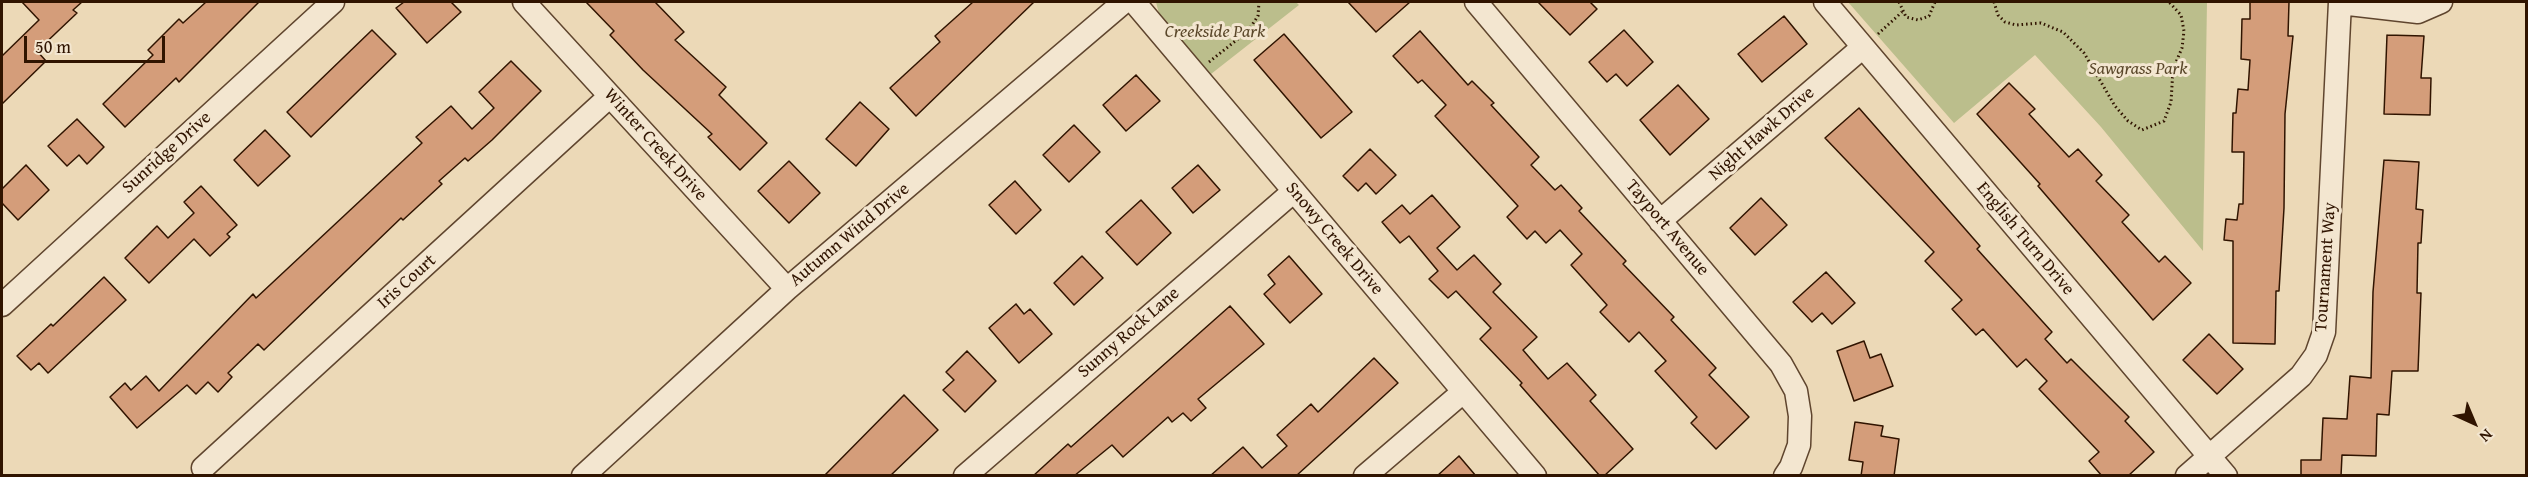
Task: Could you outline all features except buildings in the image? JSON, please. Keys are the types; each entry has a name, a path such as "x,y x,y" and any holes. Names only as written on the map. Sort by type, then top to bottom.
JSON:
{"street":[{"name":"Sunridge Drive","path":"2,305 333,2"},
{"name":"Winter Creek Drive","path":"524,2 787,289"},
{"name":"Autumn Wind Drive","path":"583,476 787,289 1124,2"},
{"name":"Snowy Creek Drive","path":"1134,2 1534,476"},
{"name":"Tayport Avenue","path":"1476,2 1781,364 1796,391 1800,416 1799,445 1785,476"},
{"name":"English Turn Drive","path":"1825,2 2226,476"},
{"path":"2340,2 2418,12 2441,2"},
{"name":"Tournament Way","path":"2187,476 2301,376 2316,355 2324,332 2340,2"},
{"name":"Night Hawk Drive","path":"1660,221 1863,46"},
{"name":"Iris Court","path":"203,468 610,96"},
{"name":"Sunny Rock Lane","path":"965,476 1294,191"},
{"path":"1365,476 1463,392"}],"path":[{"path":"1195,74 1248,30 1258,16 1260,2"},
{"path":"1899,2 1902,12 1912,19 1923,19 1933,11 1935,2"},
{"path":"1994,2 1998,15 2005,22 2016,25 2042,23 2062,32 2084,53 2115,106 2128,121 2142,130 2164,121 2171,102 2173,69 2182,48 2184,31 2181,15 2169,2"},
{"path":"1863,46 1902,12"}],"green space":[{"name":"Creekside Park","path":"1156,2 1296,2 1299,5 1211,74 1159,14"},
{"name":"Sawgrass Park","path":"1848,2 2207,2 2203,251 2101,127 2035,55 1954,123"}]}
